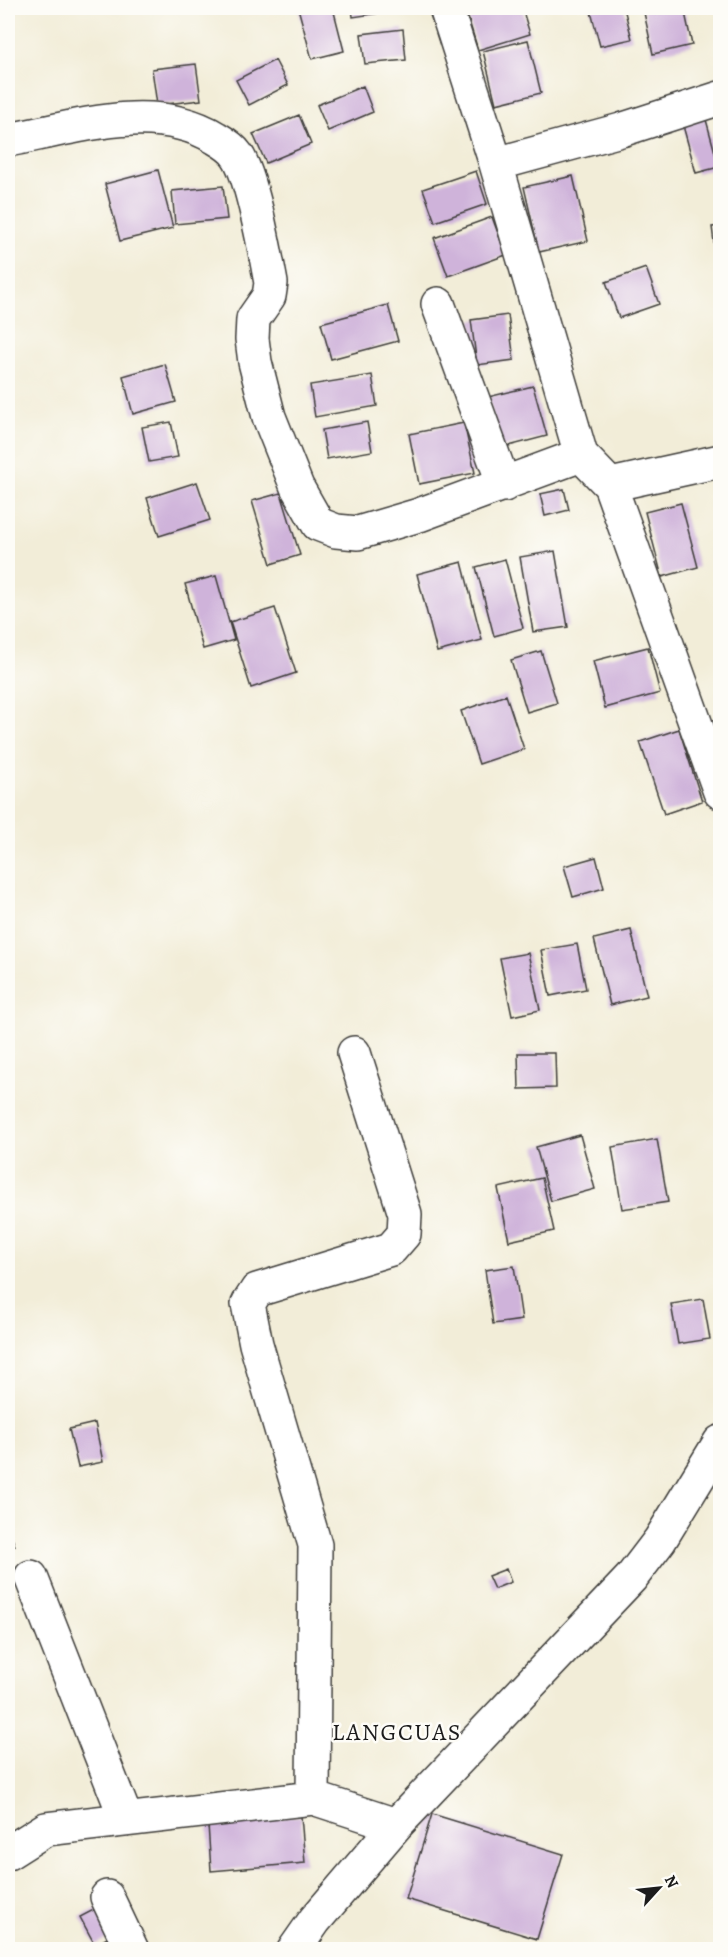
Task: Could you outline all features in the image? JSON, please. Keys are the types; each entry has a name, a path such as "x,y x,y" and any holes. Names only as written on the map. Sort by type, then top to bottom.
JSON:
{"street":[{"path":"446,8 496,164 581,455 610,484 720,792"},
{"path":"496,164 621,130 720,98"},
{"path":"8,140 127,118 186,122 222,142 237,155 251,193 271,283 269,296 253,319 252,339 260,387 269,417 297,487 318,524 336,531 358,533 504,484 581,455"},
{"path":"438,304 504,484"},
{"path":"610,484 720,461"},
{"path":"313,1798 315,1545 256,1344 248,1304 257,1290 391,1249 404,1234 405,1214 354,1053"},
{"path":"294,1950 315,1920 396,1825 631,1578 660,1540 720,1442"},
{"path":"31,1576 126,1819"},
{"path":"8,1853 46,1829 313,1798 396,1825"},
{"path":"107,1897 132,1950"}],"building":[{"path":"298,8 333,8 344,51 312,59"},
{"path":"352,8 406,8 406,9 353,17"},
{"path":"465,8 522,8 530,34 478,50"},
{"path":"590,8 624,8 632,39 600,46"},
{"path":"643,8 684,8 692,45 653,54"},
{"path":"403,29 406,60 365,64 361,34"},
{"path":"528,40 541,93 496,104 483,51"},
{"path":"275,60 288,85 249,105 236,80"},
{"path":"196,64 201,100 157,105 152,69"},
{"path":"363,86 373,112 328,131 317,105"},
{"path":"299,115 311,144 266,163 253,134"},
{"path":"705,116 719,167 696,173 682,122"},
{"path":"158,170 173,228 120,241 105,184"},
{"path":"476,171 487,204 435,222 423,189"},
{"path":"573,176 588,241 539,252 524,187"},
{"path":"223,186 227,219 175,224 172,191"},
{"path":"492,217 506,255 448,276 434,238"},
{"path":"720,226 720,280 719,280 712,227"},
{"path":"646,268 659,304 619,318 606,282"},
{"path":"388,305 398,341 331,359 321,323"},
{"path":"508,315 514,360 477,365 471,320"},
{"path":"165,364 176,402 133,414 123,376"},
{"path":"372,375 377,406 315,417 310,385"},
{"path":"533,386 547,436 501,448 488,397"},
{"path":"171,422 178,457 149,462 142,427"},
{"path":"367,422 372,451 327,459 322,430"},
{"path":"464,423 475,473 419,484 409,434"},
{"path":"197,482 210,520 159,536 147,498"},
{"path":"564,489 569,510 545,516 540,494"},
{"path":"281,493 300,555 271,564 252,501"},
{"path":"681,503 698,567 662,577 645,512"},
{"path":"555,551 568,627 533,632 520,557"},
{"path":"505,559 523,628 494,636 476,567"},
{"path":"462,562 482,640 437,652 417,574"},
{"path":"216,576 234,640 203,649 185,584"},
{"path":"275,608 296,673 251,688 230,622"},
{"path":"648,647 660,693 605,708 593,661"},
{"path":"541,651 557,703 527,712 511,660"},
{"path":"506,695 524,749 479,764 461,711"},
{"path":"679,729 702,801 664,814 640,742"},
{"path":"596,857 604,888 573,897 564,866"},
{"path":"631,930 647,996 610,1005 594,939"},
{"path":"577,944 586,989 550,996 541,950"},
{"path":"528,953 540,1010 512,1016 500,958"},
{"path":"518,1053 555,1053 556,1088 519,1089"},
{"path":"580,1135 595,1189 551,1201 536,1147"},
{"path":"657,1139 668,1202 622,1209 612,1147"},
{"path":"542,1178 554,1231 509,1241 498,1188"},
{"path":"514,1266 522,1320 493,1324 485,1270"},
{"path":"703,1299 710,1339 678,1344 671,1304"},
{"path":"95,1423 103,1462 78,1467 69,1429"},
{"path":"8,1528 15,1546 8,1550"},
{"path":"506,1569 511,1582 494,1589 488,1576"},
{"path":"432,1814 563,1854 537,1939 406,1899"},
{"path":"301,1816 305,1863 211,1871 208,1824"},
{"path":"103,1905 118,1932 95,1945 80,1917"}],"district":[{"name":"LANGCUAS","path":"397,1732"}]}
